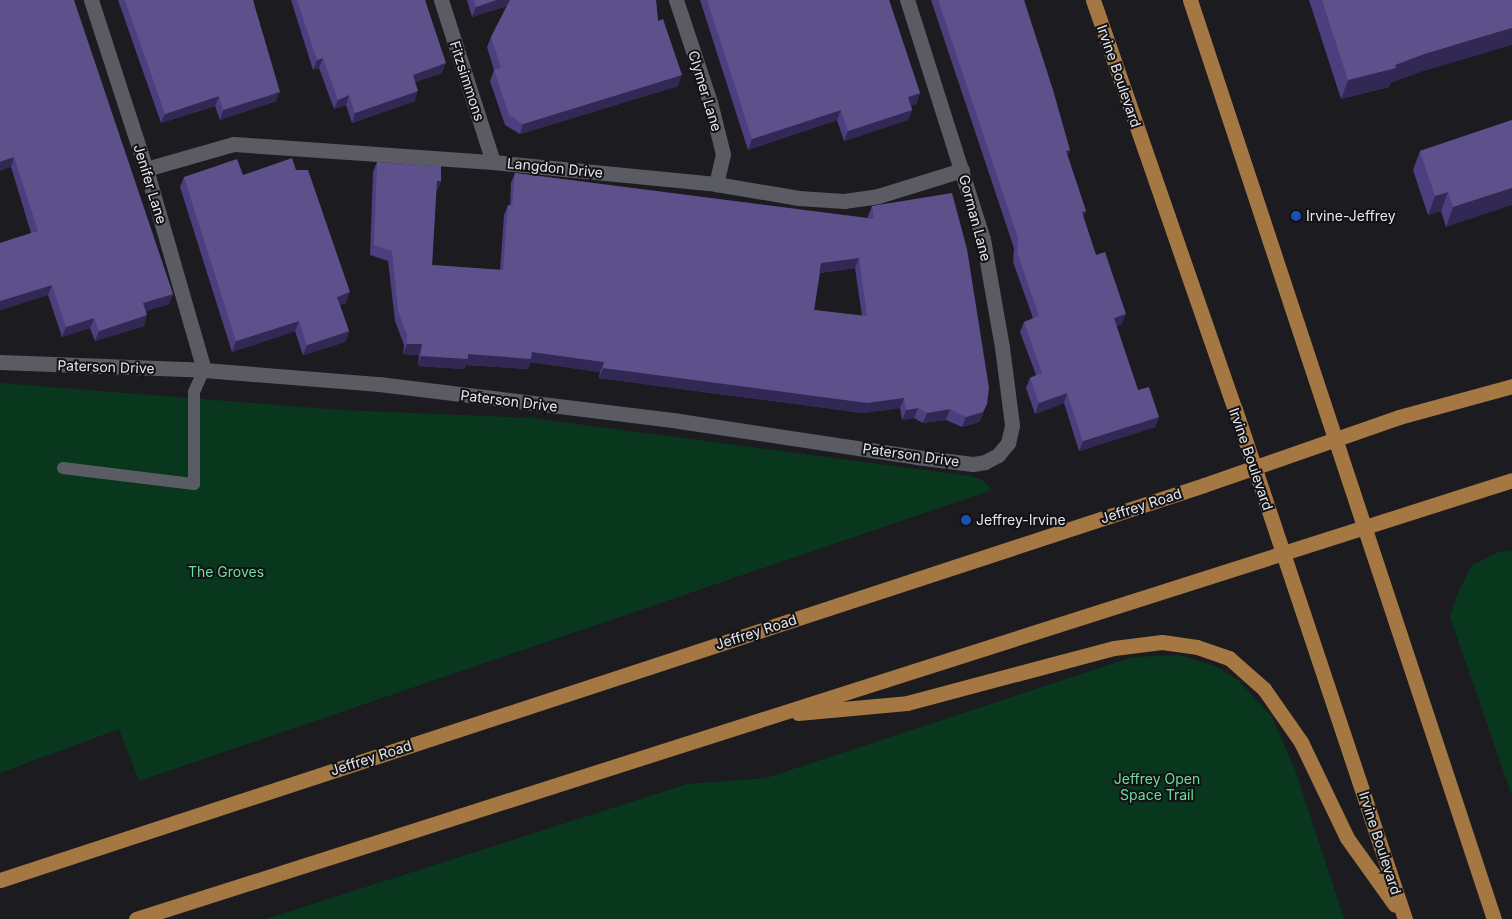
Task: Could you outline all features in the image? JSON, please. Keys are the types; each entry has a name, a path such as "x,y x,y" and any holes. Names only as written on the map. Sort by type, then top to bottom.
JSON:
{"main road":[{"name":"Irvine Boulevard","path":"1093,0 1284,552 1405,918"},
{"path":"1190,0 1494,919"},
{"name":"Jeffrey Road","path":"0,880 1254,468 1334,439 1512,386"},
{"path":"136,919 1512,480"},
{"path":"771,716 907,703 1114,648 1162,642 1197,647 1228,658 1264,689 1301,742 1347,838 1405,918"}],"street":[{"name":"Jenifer Lane","path":"91,0 146,169 204,370"},
{"name":"Fitzsimmons","path":"440,0 493,162"},
{"name":"Clymer Lane","path":"676,0 710,102 722,154 716,184"},
{"name":"Gorman Lane","path":"907,0 984,239 1012,426 1008,443"},
{"name":"Langdon Drive","path":"146,169 234,144 493,162 716,184 799,198 844,201 878,196 962,170"},
{"name":"Paterson Drive","path":"0,362 204,370 379,384 679,422 973,464 998,455 1008,443"}],"lane":[{"path":"62,468 194,484 194,392 204,370"}],"green space":[{"name":"The Groves","path":"0,383 341,410 532,418 970,476 983,480 992,490 139,781 119,729 0,773"},
{"path":"1512,550 1512,796 1450,617 1458,592 1472,565 1496,553"},
{"name":"Jeffrey Open Space Trail","path":"1179,655 1215,666 1238,680 1272,717 1296,772 1344,919 266,919 687,784 766,778 1133,657"}],"building":[{"path":"0,0 74,0 173,294 143,303 147,315 99,331 94,318 66,327 52,285 0,301 0,243 38,231 14,157 0,162"},
{"path":"125,0 253,0 280,92 223,110 219,96 165,114"},
{"path":"297,0 425,0 446,63 413,75 418,91 355,113 349,95 338,100 323,58 317,60"},
{"path":"474,0 496,0 476,7"},
{"path":"510,0 656,0 658,21 663,19 682,75 523,124 509,115 494,70 501,68 491,37"},
{"path":"707,0 889,0 920,93 908,97 912,110 848,131 841,110 752,139"},
{"path":"938,0 1024,0 1070,150 1066,151 1086,211 1082,212 1096,255 1105,252 1126,314 1114,318 1138,390 1149,387 1159,417 1083,441 1067,393 1039,403 1030,378 1042,373 1024,322 1039,316 1017,252 1018,238"},
{"path":"1322,0 1512,0 1512,28 1424,54 1395,65 1396,68 1348,80"},
{"path":"1512,120 1512,188 1453,207 1448,192 1435,196 1420,151"},
{"path":"292,158 296,170 308,170 350,292 337,297 349,331 307,345 299,321 236,341 184,177 237,159 243,175"},
{"path":"377,162 441,166 441,181 437,181 432,265 503,270 508,205 512,206 515,173 874,219 872,206 952,193 967,249 989,388 987,404 983,412 966,417 950,409 927,413 918,408 906,410 904,398 867,403 603,368 604,362 532,352 531,359 468,354 468,359 421,356 422,344 407,344 407,335 398,311 392,251 374,245","holes":["859,258 867,316 814,310 821,263"]}],"place":[{"name":"Irvine-Jeffrey","path":"1296,216"},
{"name":"Jeffrey-Irvine","path":"966,520"}]}
